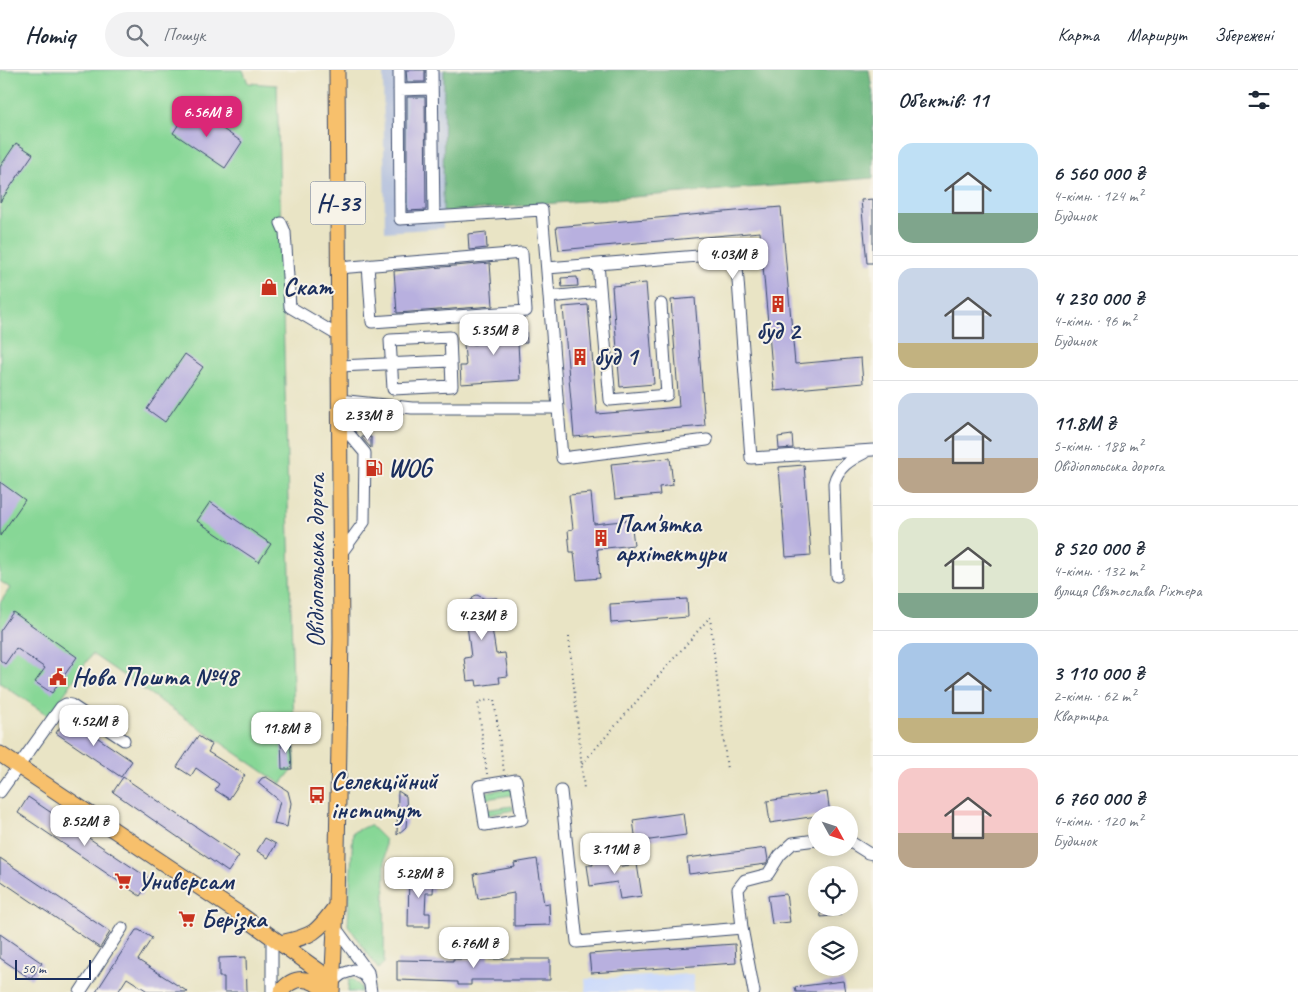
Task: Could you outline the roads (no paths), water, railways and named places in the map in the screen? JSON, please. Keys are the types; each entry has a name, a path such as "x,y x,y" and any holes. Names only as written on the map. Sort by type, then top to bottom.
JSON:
{"main road":[{"name":"Овідіопольська дорога","path":"330,988 336,906 341,637 337,70"},
{"path":"0,754 276,940 330,988"},
{"path":"276,940 310,935 325,922 336,906"},
{"path":"280,992 290,982 304,979 330,988"}],"street":[{"path":"399,70 400,219 542,210 562,458 707,440"},
{"path":"432,70 434,217"},
{"path":"399,90 432,88"},
{"path":"281,224 286,232 290,306 339,336"},
{"path":"338,268 368,265 522,254 526,311 372,322 368,265"},
{"path":"547,268 736,254 751,458 870,450"},
{"path":"598,264 610,400 667,395 661,304"},
{"path":"549,297 600,292"},
{"path":"450,337 451,362 452,386 393,389 390,340 450,337"},
{"path":"339,366 451,362"},
{"path":"436,387 437,408"},
{"path":"339,400 412,408 558,408"},
{"path":"339,422 365,453 364,522 340,555"},
{"path":"837,576 834,483 836,475 848,462 870,450"},
{"path":"0,792 61,707 66,704 71,705 124,740"},
{"path":"516,780 522,819 485,825 479,786 505,782 516,780"},
{"path":"561,792 578,942 742,928"},
{"path":"754,992 742,928 738,889 745,880 768,874 780,854 792,843 808,841"},
{"path":"858,847 873,854"},
{"path":"335,927 366,968 370,977 371,989"},
{"path":"80,992 122,928"},
{"path":"272,992 276,940"},
{"path":"330,988 342,974 354,970 364,975 371,989"}],"place":[{"name":"Скат","path":"269,287"},
{"name":"буд 2","path":"778,304"},
{"name":"буд 1","path":"580,357"},
{"name":"WOG","path":"374,468"},
{"name":"Пам'ятка архітектури","path":"601,538"},
{"name":"Нова Пошта №48","path":"58,677"},
{"name":"Селекційний інститут","path":"317,795"},
{"name":"Универсам","path":"123,881"},
{"name":"Берізка","path":"187,919"}]}
